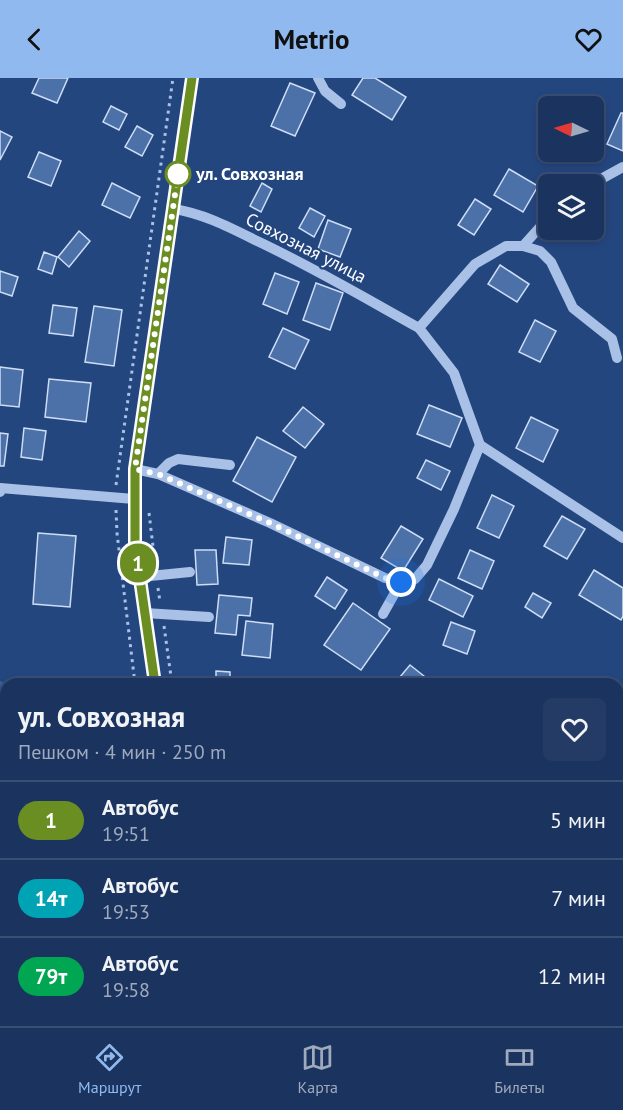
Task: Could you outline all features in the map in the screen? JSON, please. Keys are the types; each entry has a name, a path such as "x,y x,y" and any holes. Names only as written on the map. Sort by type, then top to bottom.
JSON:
{"street":[{"path":"155,678 135,544 135,469 192,78"},
{"path":"318,78 325,91 340,104"},
{"path":"604,177 623,167"},
{"name":"Совхозная улица","path":"173,209 187,211 224,225 298,260 419,328 454,373 480,445"},
{"path":"523,246 538,229"},
{"path":"419,328 475,264 506,246 523,246 540,251 552,262 573,308 612,339 617,358"},
{"path":"135,469 158,474 270,523 385,578 401,582 415,579 427,565 454,509 480,445 623,538"},
{"path":"158,474 178,459 230,465"},
{"path":"0,489 134,499"},
{"path":"140,577 190,572"},
{"path":"383,614 401,582"},
{"path":"145,613 209,616"}],"path":[{"path":"149,512 171,678"}],"building":[{"path":"39,78 68,78 57,103 32,93"},
{"path":"363,78 375,78 406,97 392,120 352,95"},
{"path":"290,83 315,93 295,136 271,126"},
{"path":"111,106 127,114 119,130 103,122"},
{"path":"623,113 623,151 607,144"},
{"path":"137,126 153,135 142,156 125,147"},
{"path":"0,131 12,137 0,160"},
{"path":"39,152 61,161 51,186 28,177"},
{"path":"509,169 538,186 523,212 494,195"},
{"path":"112,183 140,197 130,218 102,205"},
{"path":"262,183 272,189 261,212 250,206"},
{"path":"475,199 491,209 474,235 458,225"},
{"path":"310,208 325,216 314,237 299,228"},
{"path":"328,220 351,229 340,257 318,249"},
{"path":"79,231 90,241 69,267 58,257"},
{"path":"44,252 57,257 52,274 38,269"},
{"path":"500,265 529,284 517,302 488,284"},
{"path":"0,271 18,277 12,296 0,292"},
{"path":"275,273 299,282 287,314 263,304"},
{"path":"316,283 343,293 330,330 303,320"},
{"path":"53,305 77,308 73,336 49,333"},
{"path":"94,306 122,310 114,366 85,362"},
{"path":"535,320 556,331 540,362 519,352"},
{"path":"283,328 309,340 295,369 269,357"},
{"path":"0,367 23,370 19,407 0,405"},
{"path":"49,379 91,383 86,422 45,417"},
{"path":"429,405 462,418 450,447 417,434"},
{"path":"303,407 324,424 305,448 283,431"},
{"path":"531,417 558,430 543,462 516,448"},
{"path":"24,428 46,431 42,460 21,457"},
{"path":"0,433 8,434 4,466 0,466"},
{"path":"257,437 296,457 272,502 233,481"},
{"path":"426,460 450,471 441,490 417,478"},
{"path":"492,495 514,506 499,538 477,528"},
{"path":"562,516 585,529 567,559 544,546"},
{"path":"401,526 423,539 403,571 381,558"},
{"path":"38,533 76,536 70,607 33,604"},
{"path":"226,537 252,540 249,565 223,563"},
{"path":"195,550 216,550 218,584 197,585"},
{"path":"470,550 494,561 482,589 458,578"},
{"path":"594,570 623,588 621,620 579,595"},
{"path":"327,577 347,590 335,609 315,596"},
{"path":"439,579 473,596 463,617 429,600"},
{"path":"533,593 551,603 542,618 525,607"},
{"path":"219,595 252,598 250,616 238,615 236,635 215,633"},
{"path":"353,603 390,629 361,670 324,645"},
{"path":"246,621 273,624 270,658 242,655"},
{"path":"451,622 475,631 467,654 443,645"},
{"path":"410,665 426,678 399,678"},
{"path":"216,671 230,672 230,678 216,678"}],"bus line":[{"name":"1","path":"154,678 135,544 135,469 192,78"}],"place":[{"name":"ул. Совхозная","path":"178,174"}],"route":[{"path":"178,174 135,469 158,474 270,523 385,578 401,582"}]}
